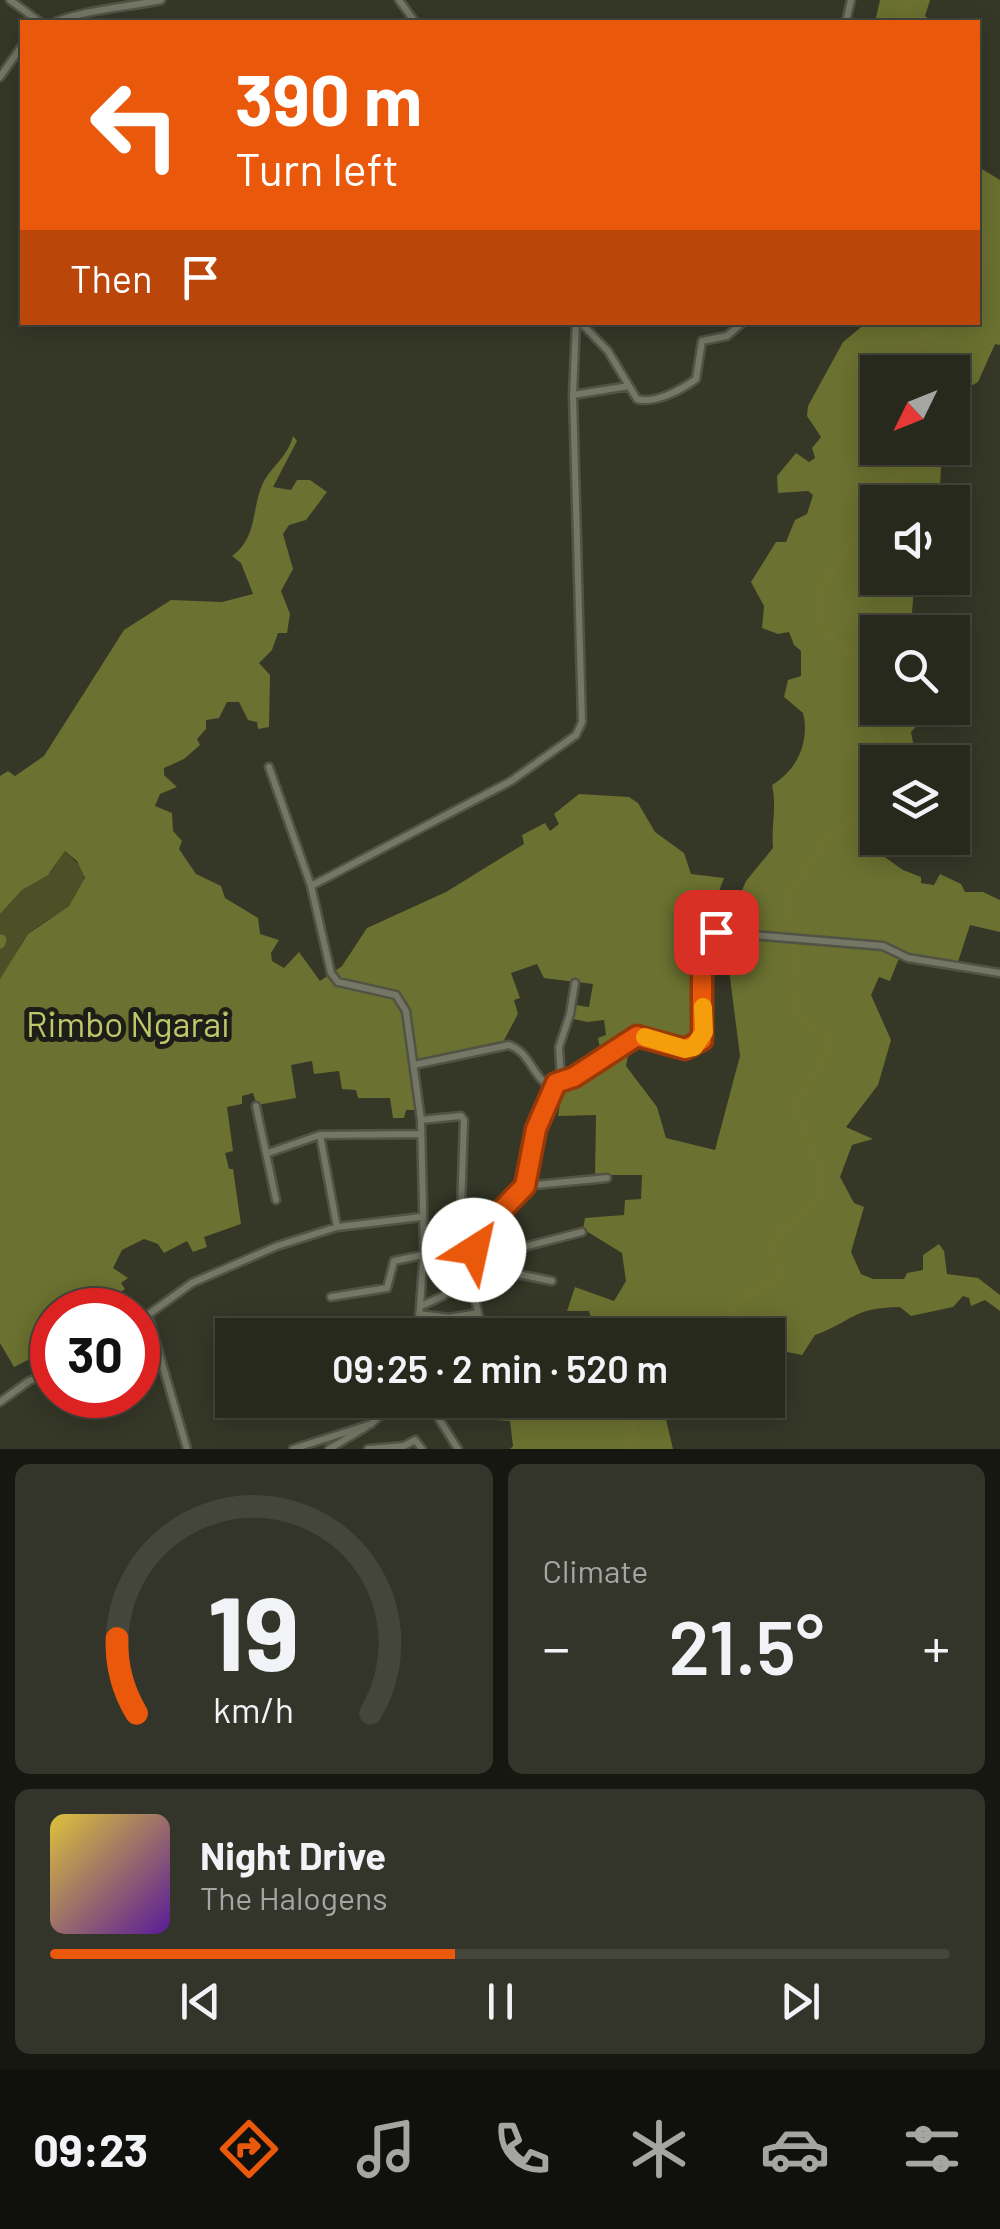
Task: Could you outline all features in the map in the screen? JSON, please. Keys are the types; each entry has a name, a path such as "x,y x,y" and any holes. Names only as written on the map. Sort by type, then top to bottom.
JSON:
{"street":[{"path":"10,0 37,20"},
{"path":"60,20 77,13 91,15 162,0"},
{"path":"0,77 20,49"},
{"path":"310,886 511,781 576,735 582,722 573,395 576,325"},
{"path":"583,325 608,351 637,399 646,402 696,379 700,342 727,336 740,325"},
{"path":"573,395 629,386"},
{"path":"270,767 310,886 331,972 338,982 396,996 406,1012 421,1120 423,1252 419,1318"},
{"path":"331,1297 387,1288 394,1261 423,1252 462,1252 473,1245 525,1186 536,1129 552,1088 561,1079 574,1077 637,1036 685,1049 694,1047 704,1032 702,943 707,935 716,932 883,946 908,958 1000,972"},
{"path":"561,1079 559,1043 569,1020 575,983"},
{"path":"414,1066 509,1045 520,1050 538,1079 552,1088"},
{"path":"256,1106 276,1200"},
{"path":"421,1120 461,1116 464,1120 461,1209 473,1245 489,1264 503,1271 552,1281"},
{"path":"268,1153 320,1135 421,1134"},
{"path":"320,1135 337,1226"},
{"path":"525,1186 607,1178"},
{"path":"160,1306 192,1283 278,1246 337,1226 420,1217"},
{"path":"420,1310 504,1252 582,1232"},
{"path":"462,1252 462,1266 479,1318"},
{"path":"420,1310 449,1318 478,1313"},
{"path":"160,1356 187,1449"},
{"path":"0,1402 30,1381"},
{"path":"328,1438 330,1448 377,1418"},
{"path":"438,1418 458,1449"},
{"path":"293,1449 370,1424"},
{"path":"368,1449 404,1446 417,1440 422,1449"}],"green space":[{"path":"880,0 930,0 925,16 930,20 875,20"},
{"name":"Rimbo Ngarai","path":"980,152 982,169 1000,180 1000,345 995,344 978,382 970,386 970,355 860,355 860,465 941,465 940,485 860,485 860,595 913,595 913,615 860,615 860,725 917,725 911,732 914,745 860,745 860,855 882,855 921,877 921,883 934,885 940,874 961,884 965,892 983,892 1000,900 1000,932 970,925 957,965 901,953 890,981 879,977 871,995 891,1040 878,1085 846,1127 873,1139 852,1145 840,1177 854,1203 864,1207 851,1252 861,1274 873,1279 904,1279 907,1273 923,1270 923,1255 939,1244 944,1251 947,1274 978,1278 1000,1295 1000,1311 985,1300 971,1306 969,1298 963,1296 953,1307 911,1316 900,1307 872,1310 815,1335 802,1355 785,1352 785,1318 591,1318 589,1311 567,1311 575,1287 614,1301 626,1281 622,1253 583,1229 585,1218 624,1215 625,1200 641,1199 642,1175 595,1175 596,1115 558,1116 560,1102 543,1096 556,1072 583,1072 582,1060 601,1054 598,1038 606,1035 604,1020 587,1022 565,1017 568,1004 589,1007 593,984 544,978 537,964 511,973 520,998 514,1000 518,1014 503,1042 413,1061 416,1110 406,1110 404,1118 393,1118 390,1098 358,1098 356,1090 342,1089 339,1071 314,1074 312,1061 291,1065 296,1098 257,1105 253,1093 242,1096 242,1104 227,1107 233,1151 225,1153 229,1169 233,1169 241,1224 204,1237 207,1247 193,1252 187,1241 164,1253 158,1244 144,1239 122,1250 113,1268 128,1278 121,1283 124,1288 30,1288 30,1359 14,1367 0,1343 0,979 28,934 69,906 85,878 77,861 65,851 48,875 22,890 0,914 0,776 8,771 15,776 44,756 124,630 171,600 222,602 253,594 241,563 232,556 250,531 263,483 293,436 297,441 273,487 291,490 297,480 310,480 327,492 306,520 289,525 283,534 293,569 281,591 290,614 287,633 278,633 272,650 259,663 270,675 269,727 258,729 257,722 248,720 239,702 227,702 219,718 206,720 206,729 197,739 200,745 184,759 164,768 164,775 177,787 160,794 155,806 172,813 173,831 182,841 179,849 196,874 221,886 225,898 258,918 260,934 279,940 271,953 272,961 284,968 299,952 320,981 342,966 367,928 446,892 524,844 522,835 545,823 550,831 559,824 554,814 579,794 629,797 638,803 655,832 684,853 691,874 724,878 719,891 719,916 700,960 705,1021 702,1053 631,1041 626,1066 657,1107 666,1138 715,1150 740,1056 728,962 757,933 739,897 746,881 773,848 772,785 795,763 805,734 803,713 784,697 788,680 801,676 801,651 789,632 778,634 762,628 764,606 751,582 776,542 786,542 795,520 807,514 813,495 808,491 778,493 777,476 796,453 809,462 815,458 812,448 821,437 807,416 808,406 843,342 864,325 980,325"},
{"path":"65,851 83,869 80,893 25,938 0,979 0,914 22,890 51,872"},
{"path":"666,1418 673,1449 510,1449 510,1421 495,1420"}],"waterway":[{"path":"901,20 913,0"},
{"path":"980,225 988,244 980,276"},
{"path":"904,355 940,325"},
{"path":"879,745 871,715 872,666 833,641 821,621 819,608 832,571 904,465"},
{"path":"731,1318 739,1299 779,1279 773,1244 821,1194 816,1159 796,1105 832,1042 805,1022 794,998 795,935 788,895 825,840 860,815"},
{"path":"630,1418 632,1449"}],"slow traffic":[{"path":"645,1037 685,1049 694,1047 704,1032 703,1007"}],"route":[{"path":"474,1250 472,1241 525,1186 536,1129 556,1083 574,1077 637,1036 685,1049 702,1040 702,943 707,935 716,932"}]}
